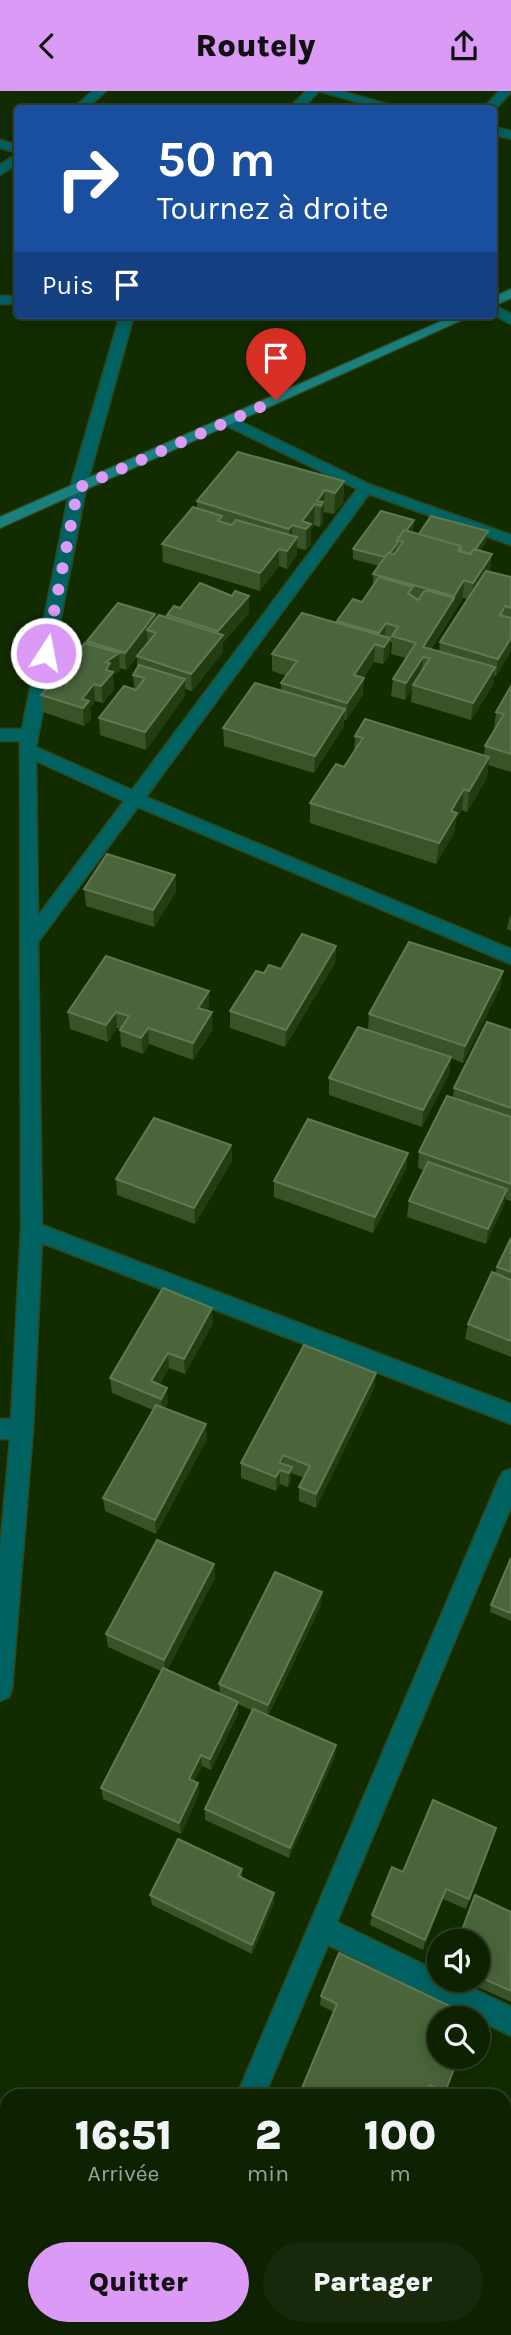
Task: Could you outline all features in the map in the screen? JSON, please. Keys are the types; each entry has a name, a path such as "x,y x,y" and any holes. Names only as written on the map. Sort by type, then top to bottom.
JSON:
{"street":[{"path":"83,105 100,91"},
{"path":"298,105 313,91"},
{"path":"325,91 383,105"},
{"path":"493,105 506,91"},
{"path":"0,171 14,160"},
{"path":"0,1689 11,1429 32,1230 29,743 78,488 126,319"},
{"path":"0,523 457,319"},
{"path":"228,421 366,488 511,540"},
{"path":"30,940 366,488"},
{"path":"0,735 29,743 135,799 511,957"},
{"path":"32,1230 511,1414"},
{"path":"253,2089 511,1479"},
{"path":"321,1928 511,2022"}],"building":[{"path":"238,452 344,481 335,493 325,490 317,501 323,502 321,506 315,504 302,521 311,524 306,529 292,525 289,529 197,501"},
{"path":"193,507 222,516 218,521 232,525 236,520 297,537 287,551 279,549 260,573 162,544"},
{"path":"381,511 414,520 385,557 353,549"},
{"path":"431,516 488,531 471,554 461,551 461,546 419,534"},
{"path":"404,530 461,546 458,551 470,554 474,549 492,554 473,583 464,580 454,596 373,574 388,553 394,554 403,542 397,540"},
{"path":"486,571 511,577 511,608 505,606 500,615 511,618 511,638 498,659 440,642"},
{"path":"379,577 413,587 408,593 418,600 425,590 454,598 423,647 495,667 473,703 413,685 430,658 423,657 406,683 393,679 416,643 392,636 398,627 386,623 379,633 337,621 353,599 362,602"},
{"path":"200,583 232,596 235,591 249,596 218,631 167,615 174,606 180,608"},
{"path":"118,603 155,614 125,653 87,641"},
{"path":"302,613 390,638 384,647 375,644 354,675 364,678 347,703 281,683 297,661 272,654"},
{"path":"159,615 223,635 191,674 137,656 156,633 147,630"},
{"path":"85,643 119,653 106,662 110,663 106,670 113,672 101,686 94,684 82,699 89,701 83,708 41,695"},
{"path":"139,665 185,679 145,732 99,718 124,686 136,690 145,678 133,675"},
{"path":"255,683 345,709 315,756 223,728"},
{"path":"511,686 511,754 485,746 504,714 496,712"},
{"path":"365,719 489,757 469,791 464,789 451,811 457,813 439,843 310,803 336,764 344,767 363,738 355,736"},
{"path":"107,854 175,875 153,910 84,889"},
{"path":"302,934 336,946 286,1030 230,1011 256,971 264,973 269,965 281,969"},
{"path":"409,942 503,971 465,1046 369,1014"},
{"path":"106,956 209,991 198,1008 212,1012 193,1043 148,1028 141,1038 120,1030 129,1016 116,1012 106,1025 68,1012"},
{"path":"487,1022 511,1030 511,1108 454,1088"},
{"path":"358,1027 451,1057 423,1110 329,1078"},
{"path":"447,1096 511,1117 511,1184 419,1152"},
{"path":"154,1118 231,1145 194,1208 116,1179"},
{"path":"308,1119 408,1153 375,1217 274,1181"},
{"path":"428,1162 507,1189 488,1229 409,1201"},
{"path":"511,1238 511,1272 497,1267"},
{"path":"492,1272 511,1280 511,1341 468,1324"},
{"path":"163,1288 212,1308 184,1359 168,1353 151,1381 167,1388 161,1399 110,1378"},
{"path":"304,1345 376,1373 316,1494 299,1487 310,1466 283,1455 280,1463 292,1467 289,1473 280,1470 276,1477 241,1463"},
{"path":"156,1405 206,1424 155,1520 103,1498"},
{"path":"157,1540 214,1564 164,1660 106,1634"},
{"path":"511,1558 511,1613 491,1605"},
{"path":"275,1572 322,1592 268,1705 219,1684"},
{"path":"163,1668 238,1702 210,1759 201,1755 189,1779 198,1783 179,1823 101,1788"},
{"path":"253,1709 336,1745 290,1848 205,1809"},
{"path":"433,1800 496,1828 469,1899 446,1889 430,1929 427,1929 425,1940 372,1915 392,1867 403,1872"},
{"path":"178,1839 242,1869 238,1876 274,1893 252,1945 150,1895"},
{"path":"475,1895 511,1912 511,1991 490,1981 490,1929 462,1929"},
{"path":"339,1953 450,2006 427,2006 427,2069 454,2069 446,2089 430,2085 428,2089 302,2089 337,2004 321,1996"}],"route":[{"path":"46,653 78,488 276,400"}]}
